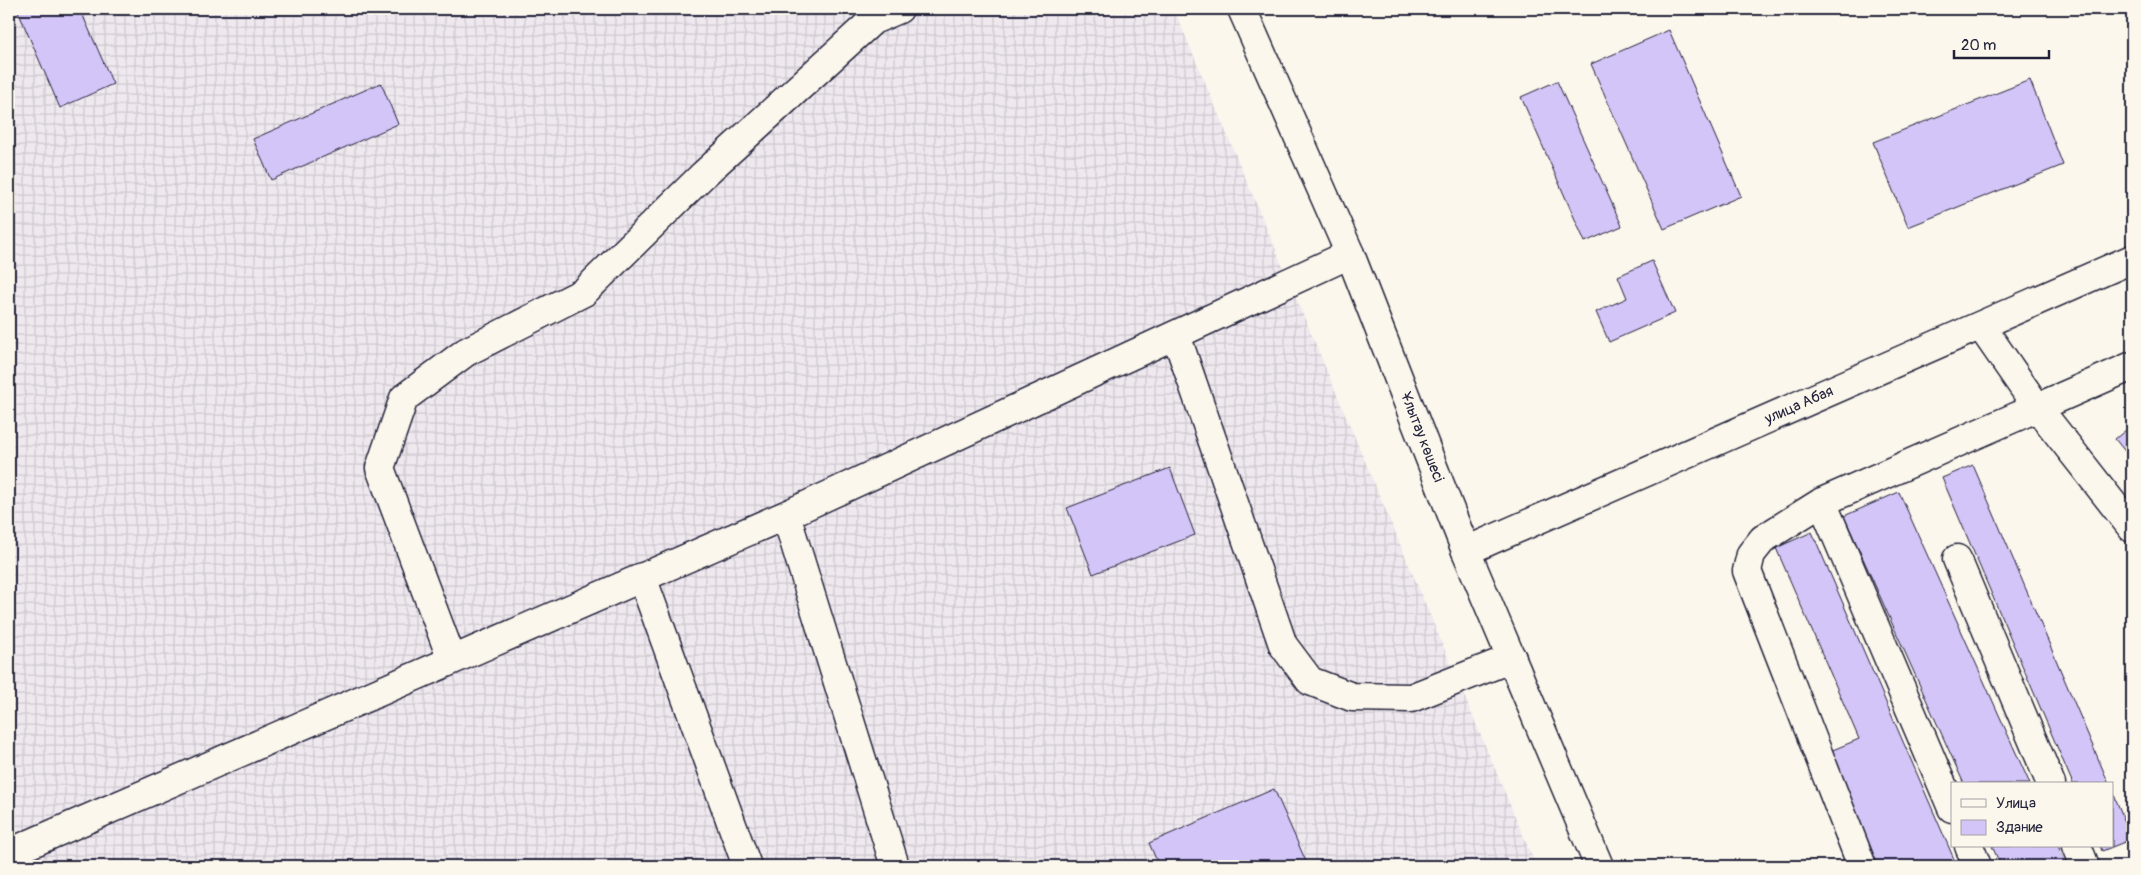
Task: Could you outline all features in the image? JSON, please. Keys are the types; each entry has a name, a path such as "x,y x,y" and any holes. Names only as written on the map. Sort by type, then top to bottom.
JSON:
{"street":[{"path":"452,660 380,468 404,398 466,352 584,292 703,175 873,20 898,9"},
{"name":"Ұлытау көшесі","path":"1242,9 1350,254 1466,551 1599,866"},
{"path":"9,853 786,515 1350,254"},
{"name":"улица Абая","path":"1466,551 2132,259"},
{"path":"1981,326 2037,407 2132,528"},
{"path":"1176,335 1283,645 1310,681 1352,697 1411,698 1512,658"},
{"path":"1862,866 1748,571 1752,554 1763,539 1822,502 2132,366"},
{"path":"1822,502 1951,806"},
{"path":"786,515 894,866"},
{"path":"1957,560 2050,782"},
{"path":"642,577 747,866"},
{"path":"1970,848 1977,866"},
{"path":"2078,848 2085,866"}],"shaded area":[{"path":"9,9 1174,9 1536,866 9,866"}],"building":[{"path":"17,9 80,9 113,84 60,108"},
{"path":"1669,30 1741,196 1664,229 1591,64"},
{"path":"2030,80 2063,165 1908,227 1873,142"},
{"path":"1557,81 1622,226 1585,242 1521,97"},
{"path":"381,83 398,124 271,180 253,139"},
{"path":"1652,261 1675,313 1609,342 1596,312 1627,298 1618,276"},
{"path":"2132,425 2132,460 2115,439"},
{"path":"1973,465 2108,782 2072,782 1942,478"},
{"path":"1170,468 1195,535 1093,574 1067,508"},
{"path":"1899,492 2029,782 1963,782 1844,516"},
{"path":"1812,532 1957,866 1878,866 1828,752 1859,739 1776,548"},
{"path":"1274,789 1308,866 1159,866 1149,843"},
{"path":"2114,795 2132,839 2114,846"},
{"path":"1993,848 2059,848 2067,866 2001,866"}]}
